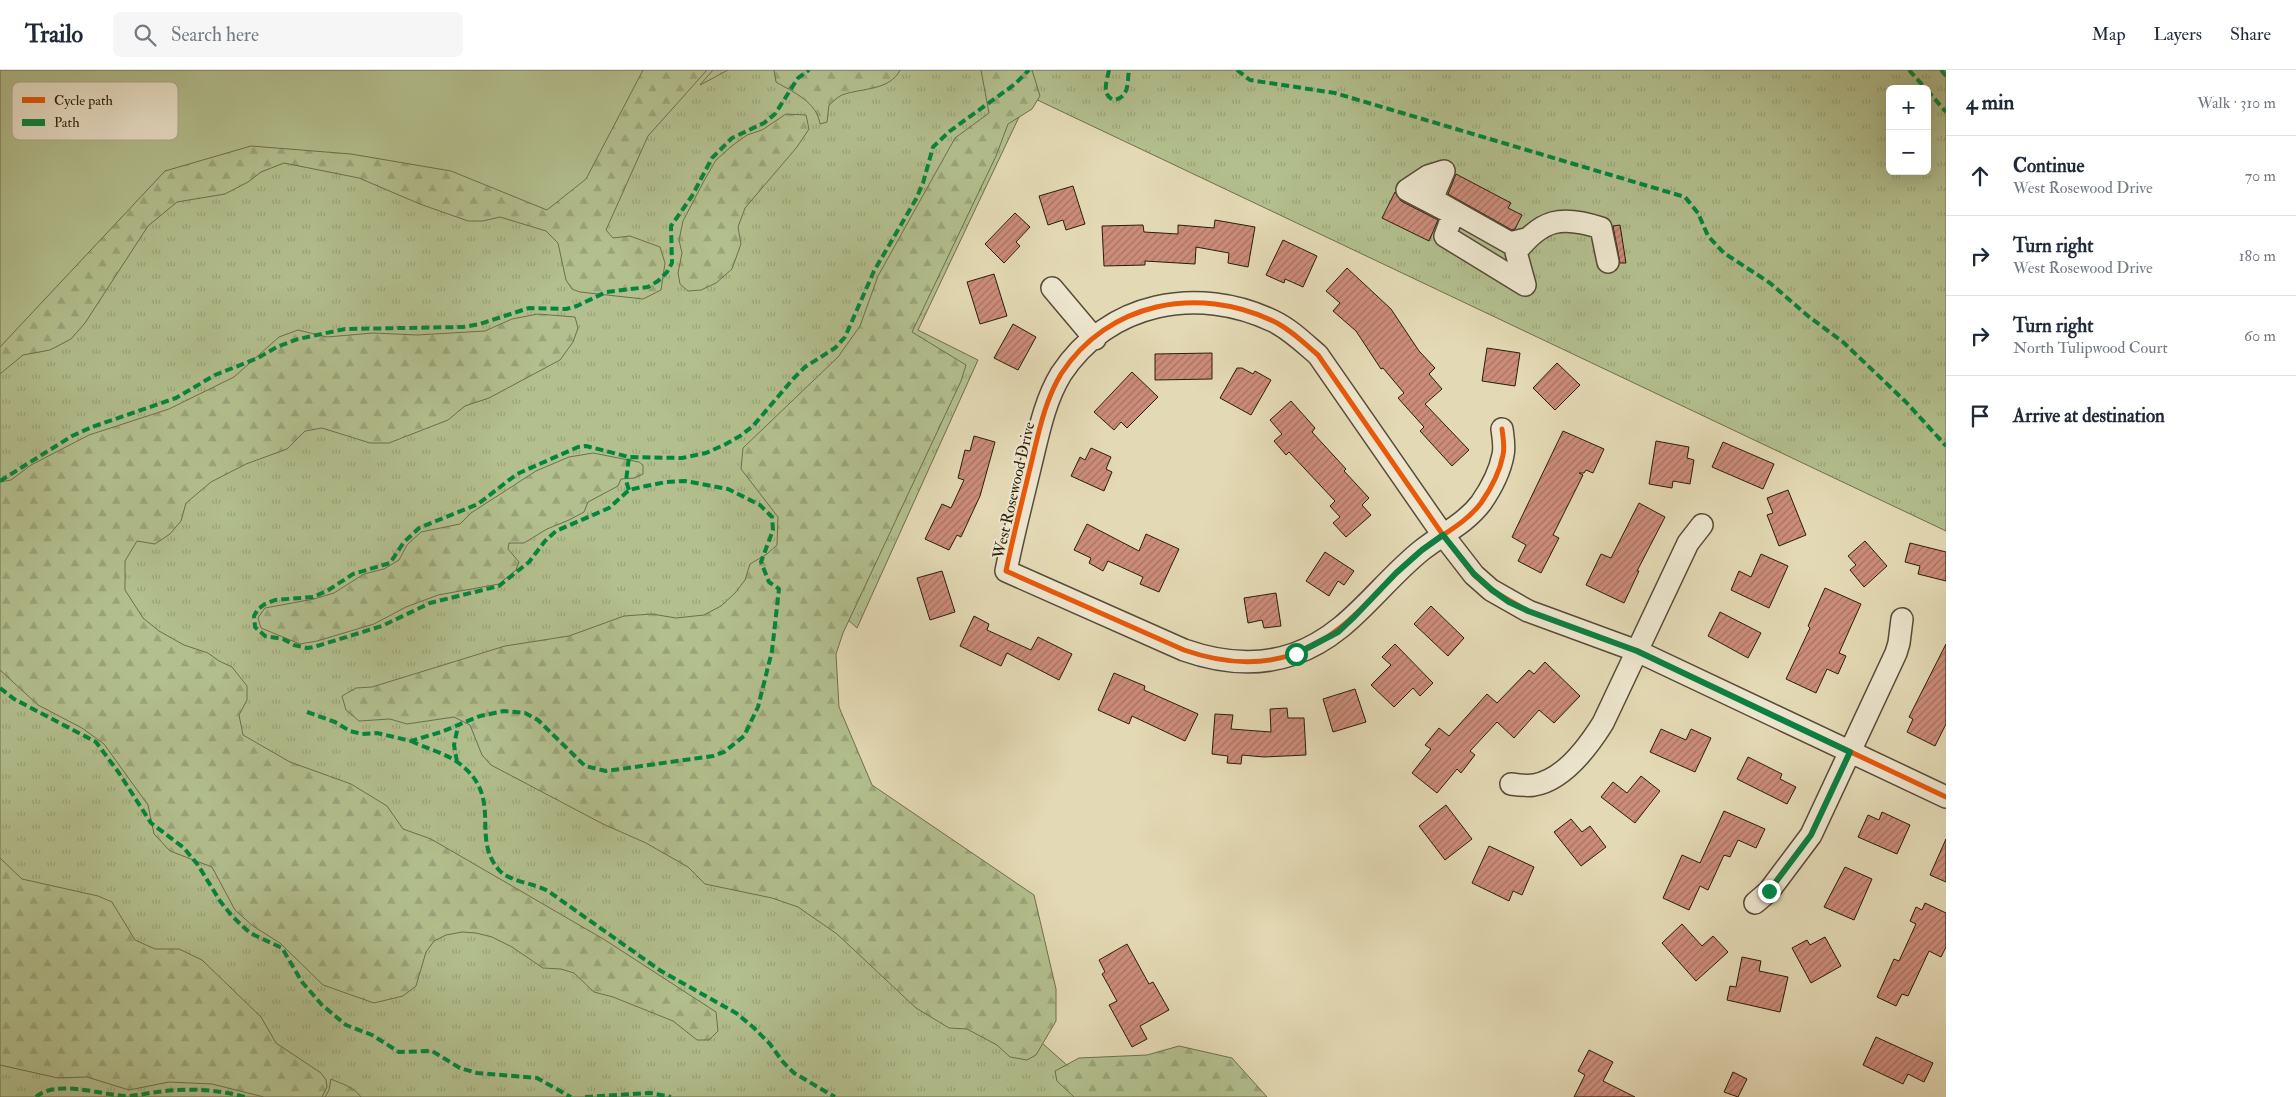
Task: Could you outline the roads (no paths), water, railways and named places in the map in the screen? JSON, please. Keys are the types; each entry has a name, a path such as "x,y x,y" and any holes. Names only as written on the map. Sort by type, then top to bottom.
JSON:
{"street":[{"path":"1526,239 1510,243 1432,199 1444,171 1428,176 1407,190 1453,214 1445,236 1525,285 1516,252 1526,239 1540,227 1558,222 1586,223 1601,228 1608,262"},
{"path":"1052,288 1095,338"},
{"name":"West Rosewood Drive","path":"1443,535 1422,550 1396,573 1338,632 1296,654 1256,662 1234,663 1208,658 1184,650 1006,571 1048,401 1061,374 1073,359 1095,338 1116,323 1136,313 1179,302 1226,304 1275,322 1295,334 1318,355 1443,535 1474,574 1509,602 1528,611 1637,651 1946,797"},
{"path":"1443,535 1471,515 1487,494 1504,454 1502,429"},
{"path":"1511,784 1533,785 1544,783 1576,760 1603,723 1688,543 1702,525"},
{"path":"1755,903 1769,891 1811,835 1896,653 1902,619"}]}
